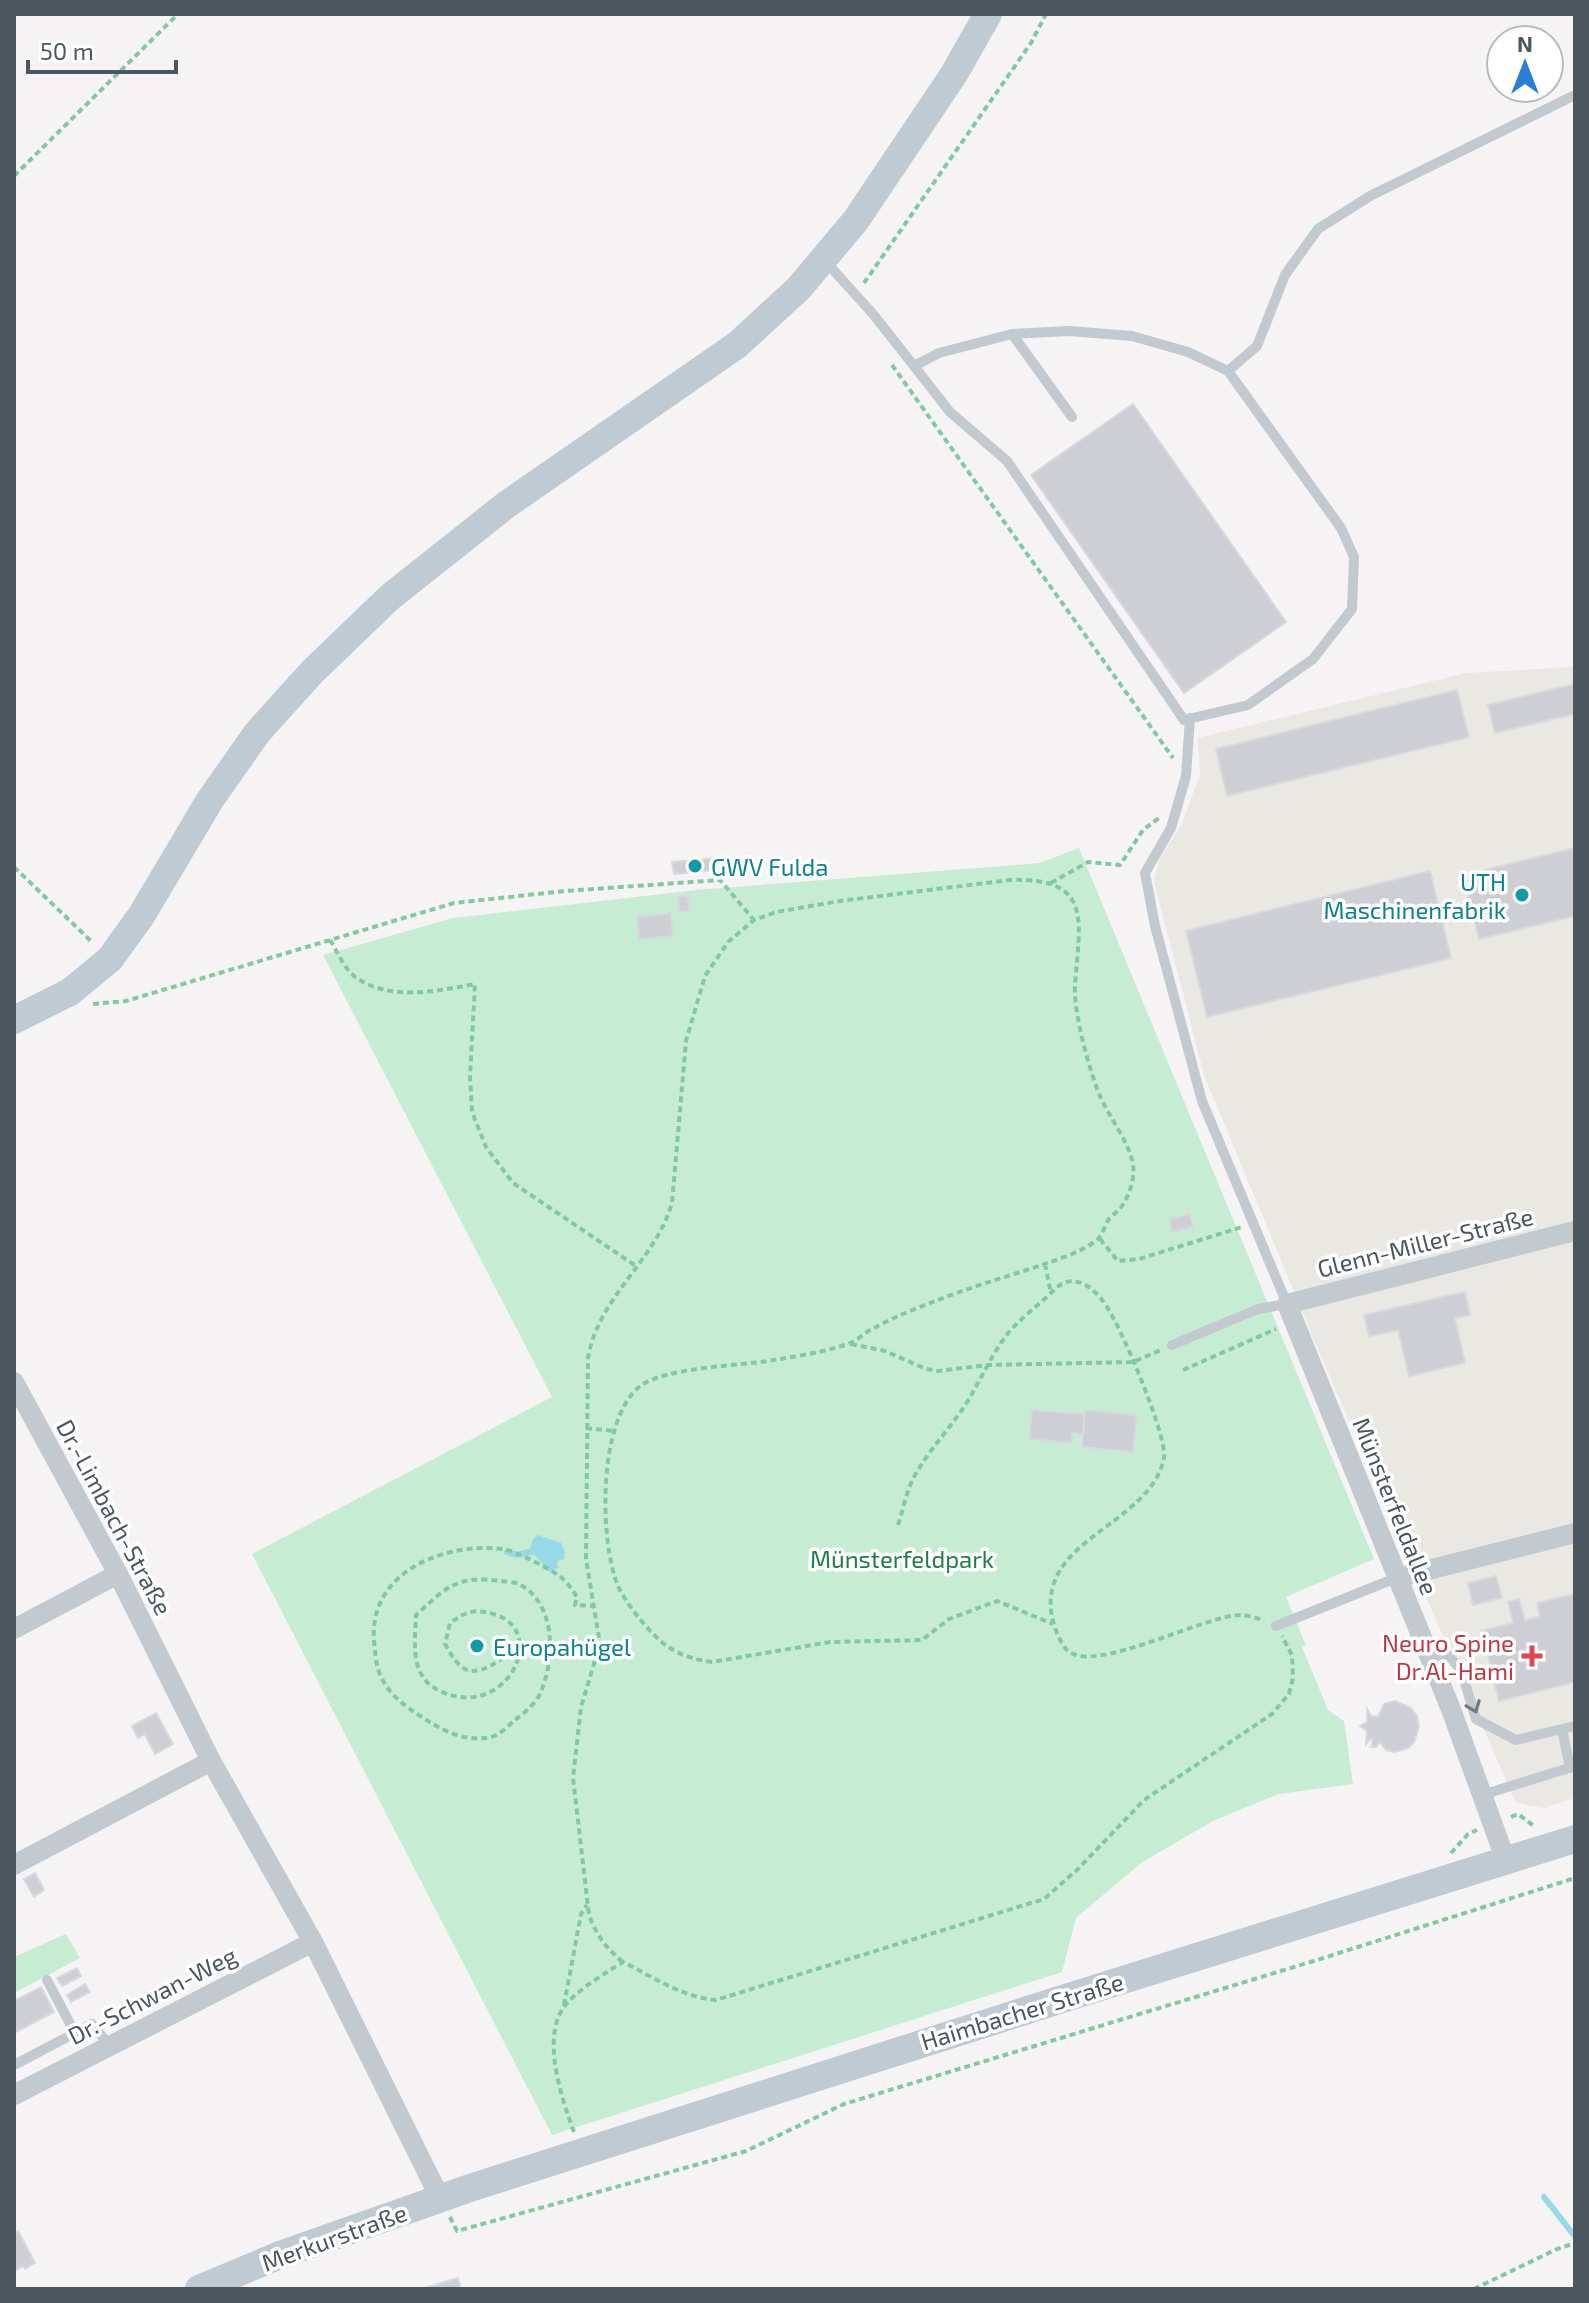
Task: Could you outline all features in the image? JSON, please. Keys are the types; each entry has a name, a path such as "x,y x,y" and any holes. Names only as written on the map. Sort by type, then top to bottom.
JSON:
{"main road":[{"path":"14,1020 70,992 110,959 141,916 232,766 285,701 345,639 459,540 737,345 824,261 856,220 932,108 973,44 988,14"},
{"name":"Haimbacher Straße","path":"470,2188 1575,1839"},
{"name":"Merkurstraße","path":"199,2289 280,2255 470,2188"}],"street":[{"name":"Glenn-Miller-Straße","path":"1287,1304 1575,1231"},
{"name":"Münsterfeldallee","path":"1287,1304 1429,1655 1506,1861"},
{"name":"Dr.-Limbach-Straße","path":"14,1382 118,1574 211,1761 313,1942 440,2198"},
{"path":"1396,1578 1575,1533"},
{"path":"14,1629 118,1574"},
{"path":"14,1865 211,1761"},
{"name":"Dr.-Schwan-Weg","path":"14,2095 313,1942"}],"lane":[{"path":"1228,371 1257,346 1285,275 1318,229 1370,196 1575,95"},
{"path":"824,261 950,412 1007,461 1184,720 1248,705 1313,659 1352,609 1354,557 1341,528 1228,371 1188,352 1132,336 1069,331 1012,334 939,353 914,366"},
{"path":"1012,334 1072,417"},
{"path":"1172,1345 1258,1309 1287,1304 1202,1101 1155,926 1145,873 1171,828 1186,776 1190,718"},
{"path":"1276,1626 1396,1578"},
{"path":"1429,1655 1449,1656 1461,1670 1476,1719 1516,1740 1575,1726"},
{"path":"1482,1795 1573,1767 1562,1729"},
{"path":"47,1980 75,2033"},
{"path":"14,2065 92,2024 110,2046"}],"path":[{"path":"14,176 178,14"},
{"path":"855,295 1031,43 1046,14"},
{"path":"884,354 1186,776"},
{"path":"1051,883 1088,862 1120,865 1143,830 1157,818 1175,814"},
{"path":"14,867 110,959"},
{"path":"851,1344 872,1329 937,1300 1045,1264 1100,1239 1109,1219 1122,1207 1131,1188 1133,1163 1100,1096 1074,991 1078,910 1072,899 1051,883 1034,879 1010,880 776,912 754,920 728,942 705,976 686,1041 672,1203 667,1222 600,1318 592,1336 588,1358 586,1559 600,1644 581,1707 573,1778 587,1905 597,1935 607,1949 623,1962 679,1991 701,1999 716,2000 1044,1899 1078,1869 1144,1800 1272,1714 1289,1694 1293,1678 1292,1655 1276,1626 1242,1615 1222,1617 1119,1652 1083,1658 1068,1651 1053,1624 1050,1604 1055,1578 1081,1545 1148,1493 1165,1456 1150,1401 1109,1307 1097,1293 1077,1281 1062,1282 1009,1332 968,1402 912,1482 898,1525"},
{"path":"70,992 95,1005 126,1001 454,903 565,891 720,880 754,920"},
{"path":"330,940 351,975 372,986 413,992 475,984 470,1077 472,1112 486,1147 513,1183 636,1266"},
{"path":"1100,1239 1118,1261 1139,1259 1254,1224"},
{"path":"1045,1264 1051,1293"},
{"path":"1183,1370 1276,1329"},
{"path":"1053,1624 997,1601 949,1619 922,1640 830,1642 712,1662 669,1648 642,1621 618,1587 604,1519 605,1488 614,1431 624,1405 639,1387 660,1376 774,1360 851,1344 885,1351 938,1371 988,1365 1133,1362 1172,1345"},
{"path":"586,1428 614,1431"},
{"path":"497,1637 503,1646 500,1660 484,1670 468,1671 457,1664 445,1644 450,1623 467,1611 488,1612 505,1618 516,1629 521,1648 513,1671 501,1686 479,1699 452,1697 435,1689 423,1677 414,1660 416,1615 447,1587 465,1580 492,1580 518,1584 536,1600 549,1625 550,1659 539,1696 525,1712 493,1737 468,1738 445,1732 408,1708 391,1692 376,1670 372,1620 390,1584 406,1571 445,1552 482,1549 506,1549 551,1570 560,1575 577,1597 575,1605 595,1606"},
{"path":"457,2231 746,2151 844,2104 1575,1878"},
{"path":"582,2153 555,2072 554,2050 581,1914 587,1905"},
{"path":"563,2007 596,1979 623,1962"},
{"path":"1474,2289 1575,2243"}],"shaded area":[{"path":"1575,667 1575,1798 1544,1808 1516,1803 1320,1354 1204,1075 1154,881 1160,858 1182,824 1200,774 1198,738 1466,673"}],"green space":[{"name":"Münsterfeldpark","path":"1079,848 1374,1559 1286,1597 1306,1645 1302,1647 1328,1710 1344,1721 1353,1784 1279,1794 1213,1821 1141,1863 1076,1918 1062,1972 552,2135 252,1554 552,1397 323,955 453,918 696,890 1040,863"},
{"path":"66,1934 80,1958 14,1993 14,1957"}],"water":[{"path":"538,1535 561,1543 565,1552 564,1559 557,1561 558,1568 549,1572 530,1549"}],"building":[{"path":"1133,404 1286,622 1184,693 1031,475"},
{"path":"1575,684 1575,714 1495,733 1488,705"},
{"path":"1457,690 1469,737 1227,796 1216,749"},
{"name":"UTH Maschinenfabrik","path":"1575,848 1575,916 1479,939 1464,875"},
{"name":"GWV Fulda","path":"716,858 718,870 674,874 672,862"},
{"path":"1430,871 1451,958 1207,1017 1186,931"},
{"path":"688,896 689,911 679,911 678,897"},
{"path":"671,913 673,936 639,939 637,917"},
{"path":"1190,1214 1193,1227 1172,1232 1169,1219"},
{"path":"1465,1292 1470,1315 1455,1318 1465,1363 1409,1376 1398,1330 1369,1336 1364,1315"},
{"path":"1032,1410 1085,1414 1083,1434 1072,1433 1072,1443 1029,1439"},
{"path":"1085,1410 1137,1415 1133,1452 1082,1447"},
{"path":"1496,1576 1502,1598 1473,1605 1468,1583"},
{"name":"Neuro Spine Dr.Al-Hami","path":"1575,1594 1575,1682 1499,1701 1482,1631 1513,1623 1508,1602 1519,1599 1525,1620 1540,1617 1537,1603"},
{"path":"1395,1701 1411,1708 1417,1716 1419,1726 1414,1742 1408,1748 1395,1752 1386,1750 1380,1742 1376,1747 1371,1747 1373,1740 1371,1738 1366,1744 1367,1731 1360,1726 1367,1722 1367,1709 1371,1716 1378,1717 1384,1704"},
{"path":"156,1713 173,1744 155,1754 145,1734 138,1738 132,1726"},
{"path":"35,1873 44,1890 34,1897 24,1879"},
{"path":"77,1968 81,1976 62,1986 57,1978"},
{"path":"85,1984 90,1992 71,2002 67,1995"},
{"path":"41,1987 54,2012 14,2033 14,2001"},
{"path":"18,2231 35,2263 14,2271 14,2233"},
{"path":"458,2278 461,2289 422,2289"}],"waterway":[{"path":"507,1552 517,1555 534,1551"},
{"path":"1544,2197 1573,2234"}],"place":[{"name":"GWV Fulda","path":"695,866"},
{"name":"UTH Maschinenfabrik","path":"1522,895"},
{"name":"Europahügel","path":"477,1646"},
{"name":"Neuro Spine Dr.Al-Hami","path":"1532,1656"}]}
